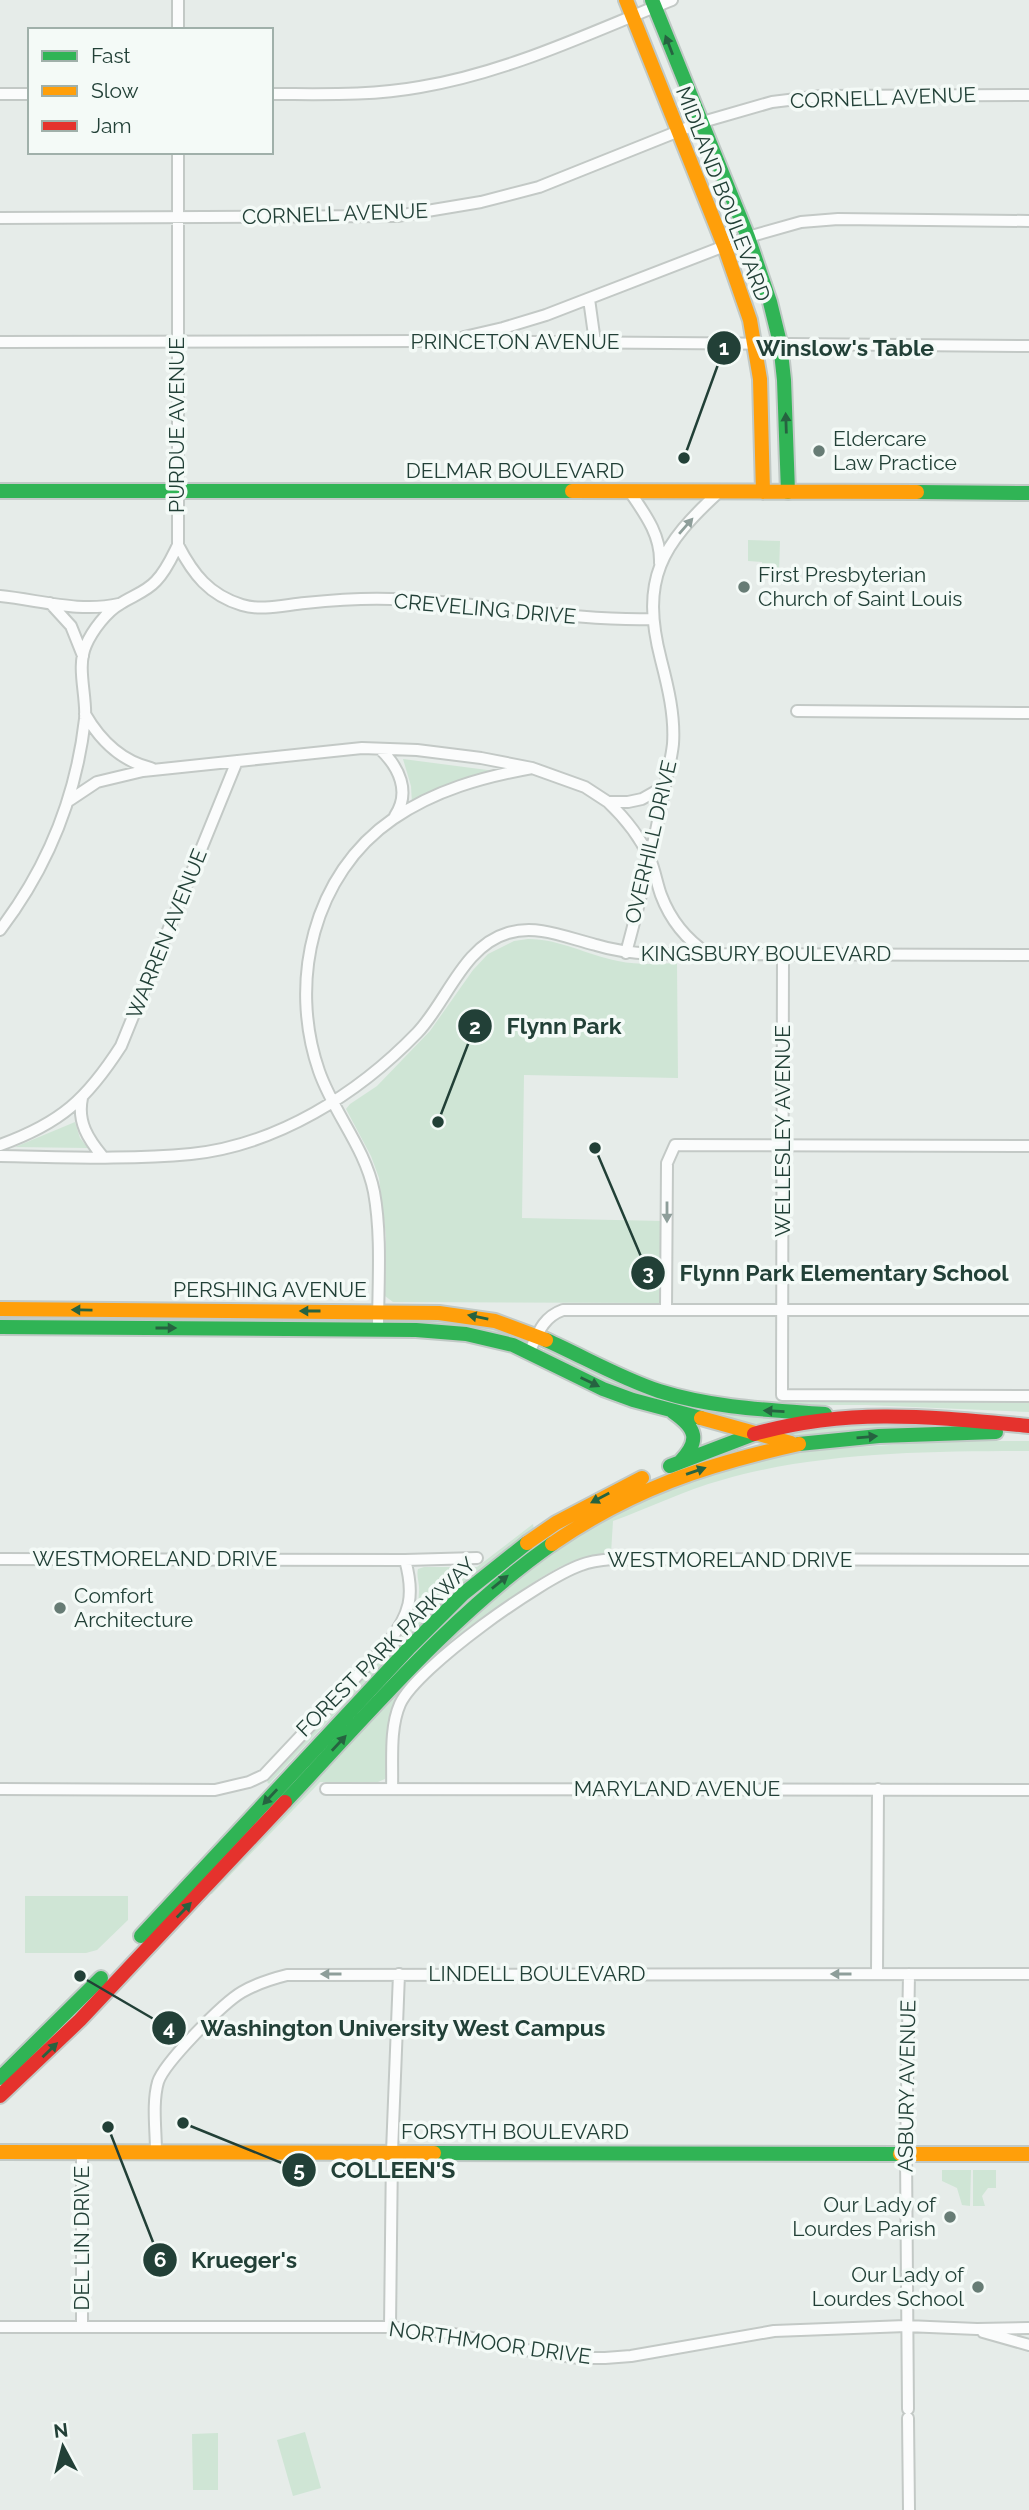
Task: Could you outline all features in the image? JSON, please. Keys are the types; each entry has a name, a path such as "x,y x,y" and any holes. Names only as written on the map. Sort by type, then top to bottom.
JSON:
{"main road":[{"name":"MIDLAND BOULEVARD","path":"625,0 741,289 755,343 762,411 763,492"},
{"name":"MIDLAND BOULEVARD","path":"653,4 747,237 780,343 788,492"},
{"name":"DELMAR BOULEVARD","path":"0,491 1029,493"},
{"name":"PERSHING AVENUE","path":"0,1309 470,1315 506,1324 609,1371 687,1399 734,1408 842,1415"},
{"name":"PERSHING AVENUE","path":"0,1327 378,1330 466,1334 530,1351 603,1389 673,1412 799,1444"},
{"path":"673,1412 690,1425 694,1438 691,1450 680,1462"},
{"name":"FOREST PARK PARKWAY","path":"0,2096 72,2028 132,1954 401,1657 463,1594 508,1556 556,1522 612,1491 680,1462 754,1434 803,1420 842,1415 1029,1428"},
{"name":"FOREST PARK PARKWAY","path":"0,2078 132,1954 449,1627 497,1584 557,1539 644,1491 718,1463 799,1444 879,1436 1029,1428"},
{"name":"FORSYTH BOULEVARD","path":"0,2152 1029,2154"}],"street":[{"path":"178,0 178,28"},
{"path":"273,94 383,92 457,80 541,54 653,4 672,0"},
{"path":"0,94 28,94"},
{"name":"CORNELL AVENUE","path":"0,218 356,218 436,211 539,187 699,122 740,109 799,97 1029,95"},
{"name":"PURDUE AVENUE","path":"0,930 37,875 70,800 85,714 83,657 86,645 94,631 119,604 132,599 157,581 178,545 177,154"},
{"path":"424,341 503,328 589,299 747,237 790,225 823,219 1029,221"},
{"path":"589,299 595,342"},
{"name":"PRINCETON AVENUE","path":"0,342 424,341 1029,346"},
{"name":"OVERHILL DRIVE","path":"626,953 651,861 671,759 672,719 652,619 652,597 660,554 653,528 630,492"},
{"name":"OVERHILL DRIVE","path":"659,566 679,534 720,492"},
{"name":"CREVELING DRIVE","path":"178,545 188,564 209,589 226,600 245,606 262,608 339,600 401,599 477,604 576,618 652,619"},
{"path":"0,596 94,608 119,604"},
{"name":"PURDUE AVENUE","path":"50,603 71,626 83,657"},
{"path":"797,711 1029,713"},
{"path":"85,714 102,739 116,752 131,761 157,769"},
{"path":"380,749 395,766 402,784 402,802 394,819"},
{"path":"70,800 97,782 157,769 313,752 417,750 532,768 585,787 608,802 627,820 651,861 668,911 687,937 708,954"},
{"name":"WARREN AVENUE","path":"0,1145 45,1125 82,1098 121,1046 237,761"},
{"path":"378,1330 378,1231 374,1193 366,1160 332,1102 319,1070 307,1015 307,960 322,907 361,849 394,819 443,792 477,779 532,768"},
{"path":"608,802 642,799 665,786"},
{"name":"KINGSBURY BOULEVARD","path":"0,1156 193,1154 265,1136 360,1085 419,1030 478,950 497,937 521,930 545,931 626,953 1029,955"},
{"name":"WELLESLEY AVENUE","path":"783,954 782,1393 784,1396 1029,1396"},
{"path":"82,1098 80,1112 85,1132 103,1157"},
{"path":"666,1310 667,1163 675,1145 1029,1146"},
{"path":"530,1351 548,1318 564,1310 1029,1310"},
{"name":"WESTMORELAND DRIVE","path":"0,1559 477,1558"},
{"name":"WESTMORELAND DRIVE","path":"392,1789 394,1727 400,1705 410,1689 496,1616 581,1564 612,1559 1029,1560"},
{"path":"0,1789 215,1790 249,1782 264,1775 401,1626 411,1595 405,1560"},
{"name":"MARYLAND AVENUE","path":"326,1789 1029,1790"},
{"path":"877,1974 878,1789"},
{"name":"ASBURY AVENUE","path":"909,1973 906,2154 909,2510"},
{"path":"390,2328 392,2152 399,1974"},
{"name":"LINDELL BOULEVARD","path":"156,2152 156,2097 158,2082 165,2069 223,2007 241,1992 267,1980 287,1975 1029,1974"},
{"name":"DEL LIN DRIVE","path":"82,2152 82,2325"},
{"name":"NORTHMOOR DRIVE","path":"0,2326 390,2328 445,2332 526,2350 579,2358 631,2356 774,2332 906,2326 1029,2328"},
{"name":"NORTHMOOR DRIVE","path":"977,2329 1029,2345"}],"green space":[{"path":"748,540 780,541 779,575 762,575 762,562 748,561"},
{"path":"403,759 495,771 457,781 412,804 411,786"},
{"path":"528,939 562,944 625,962 677,963 678,1078 524,1075 522,1218 663,1221 663,1300 659,1303 393,1302 385,1296 386,1236 379,1178 371,1156 346,1109 377,1086 430,1031 473,970 488,954 514,941"},
{"path":"75,1122 80,1138 88,1148 15,1147"},
{"path":"0,1314 365,1317 365,1320 362,1323 0,1322"},
{"path":"390,1318 459,1318 524,1336 519,1341 472,1330 392,1323"},
{"path":"544,1345 617,1380 774,1419 750,1427 615,1387 548,1354 544,1351"},
{"path":"777,1402 1029,1402 1029,1412 866,1405 777,1405"},
{"path":"831,1421 962,1425 801,1437 786,1436 777,1431"},
{"path":"945,1441 1029,1441 1029,1451 874,1455 796,1464 708,1484 613,1521 611,1553 570,1563 547,1574 472,1627 405,1688 395,1703 390,1722 387,1778 378,1782 320,1782 212,1894 206,1895 447,1639 561,1543 674,1484 793,1452"},
{"path":"533,1524 534,1530 406,1638 269,1784 267,1782 400,1639 416,1611 418,1569 477,1567"},
{"path":"25,1896 128,1896 128,1920 97,1950 86,1953 25,1953"},
{"path":"942,2170 971,2170 970,2206 962,2205 957,2188 942,2181"},
{"path":"973,2170 996,2170 996,2188 988,2188 982,2196 985,2206 973,2206"},
{"path":"305,2432 321,2488 293,2496 277,2440"},
{"path":"218,2433 218,2490 193,2490 192,2434"}],"traffic: fast":[{"path":"652,0 748,237 770,302 780,343 784,380 788,492"},
{"path":"0,491 572,491"},
{"path":"917,492 1029,493"},
{"path":"0,1327 416,1330 466,1334 513,1345 603,1389 633,1400 701,1418"},
{"path":"546,1340 630,1380 679,1397 741,1407 825,1414"},
{"path":"673,1412 687,1423 693,1435 691,1447 680,1462"},
{"path":"799,1444 879,1436 996,1432"},
{"path":"670,1466 754,1434"},
{"path":"141,1936 410,1647 463,1594 527,1543"},
{"path":"285,1802 445,1634 479,1602 552,1544"},
{"path":"0,2078 101,1978"},
{"path":"434,2153 900,2154"}],"traffic: slow":[{"path":"626,0 725,248 750,320 760,379 763,492"},
{"path":"572,491 917,492"},
{"path":"0,1309 439,1313 495,1321 546,1340"},
{"path":"701,1418 791,1443"},
{"path":"552,1544 611,1508 670,1481 732,1461 799,1444"},
{"path":"527,1543 556,1523 642,1478"},
{"path":"0,2152 434,2153"},
{"path":"900,2154 1029,2154"}],"traffic: jam":[{"path":"754,1434 824,1420 891,1416 1029,1426"},
{"path":"0,2096 80,2020 285,1802"}],"place":[{"name":"Eldercare Law Practice","path":"819,451"},
{"name":"Winslow's Table","path":"684,458"},
{"name":"First Presbyterian Church of Saint Louis","path":"744,587"},
{"name":"Flynn Park","path":"438,1122"},
{"name":"Flynn Park Elementary School","path":"595,1148"},
{"name":"Comfort Architecture","path":"60,1608"},
{"name":"Washington University West Campus","path":"80,1976"},
{"name":"COLLEEN'S","path":"183,2123"},
{"name":"Krueger's","path":"108,2127"},
{"name":"Our Lady of Lourdes Parish","path":"950,2217"},
{"name":"Our Lady of Lourdes School","path":"978,2287"}]}
